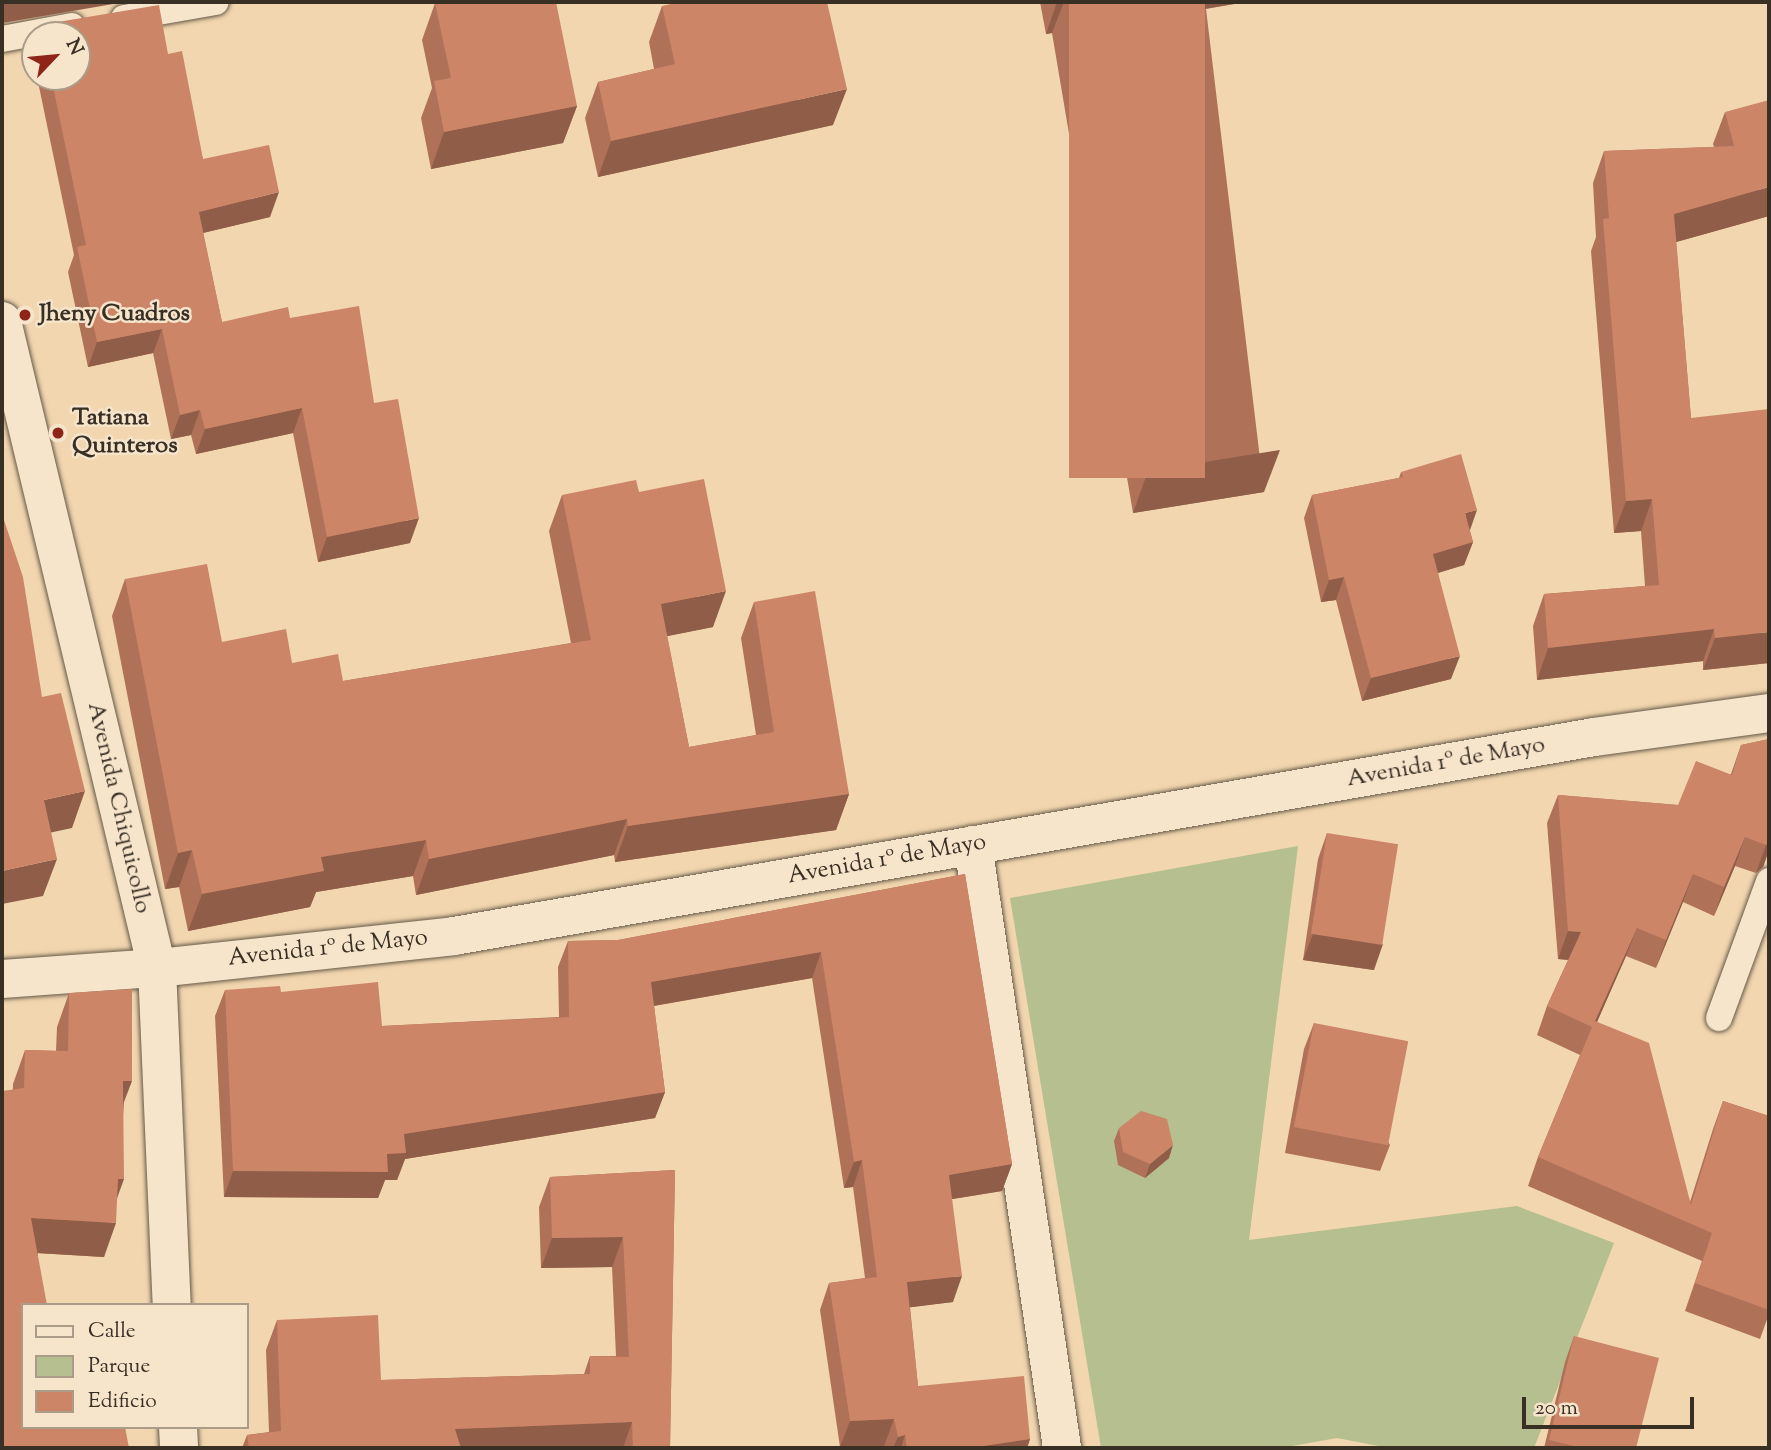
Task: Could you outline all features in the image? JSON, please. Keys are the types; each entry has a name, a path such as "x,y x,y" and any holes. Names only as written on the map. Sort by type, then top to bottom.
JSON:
{"main road":[{"name":"Avenida Chiquicollo","path":"2,321 157,968 172,1303"},
{"name":"Avenida 1º de Mayo","path":"2,979 157,968 454,936 1594,737 1769,713"},
{"path":"973,845 1062,1448"},
{"path":"178,1429 179,1448"}],"lane":[{"path":"2,38 216,2"},
{"path":"1719,1018 1769,881"}],"green space":[{"path":"1298,846 1249,1240 1517,1206 1614,1243 1534,1448 1389,1448 1337,1438 1281,1448 1101,1448 1010,898"}],"building":[{"path":"556,2 577,106 444,132 434,81 451,78 435,3"},
{"path":"680,2 827,2 847,89 611,141 598,82 675,64 662,6"},
{"path":"1069,2 1205,2 1205,478 1069,478"},
{"path":"159,5 168,54 182,51 203,159 269,145 279,192 199,212 222,322 288,307 290,318 359,306 374,403 398,399 419,518 327,537 302,408 205,429 200,410 180,415 162,329 97,342 77,247 86,245 54,91 91,91 91,21 64,21"},
{"path":"1769,100 1769,187 1674,214 1691,418 1769,409 1769,632 1715,638 1714,629 1548,648 1544,594 1659,585 1652,499 1626,501 1603,219 1609,218 1604,151 1734,146 1725,112"},
{"path":"1461,454 1477,510 1465,513 1473,542 1433,554 1460,656 1371,678 1344,577 1329,580 1312,495 1403,477 1401,472"},
{"path":"704,479 726,591 661,604 689,747 774,732 754,602 815,591 849,794 628,826 627,819 429,859 426,840 321,857 324,871 202,894 192,850 178,853 125,579 207,564 222,642 286,629 292,663 338,654 343,681 591,640 562,495 636,480 639,492"},
{"path":"2,514 23,577 42,697 61,693 85,791 44,800 57,859 2,871"},
{"path":"1769,739 1769,842 1766,845 1745,837 1724,887 1693,874 1666,940 1637,928 1595,1021 1649,1043 1691,1205 1723,1101 1769,1116 1769,1310 1695,1283 1712,1233 1538,1157 1592,1027 1547,1006 1581,932 1568,931 1558,795 1678,805 1696,761 1732,775 1741,745"},
{"path":"1327,833 1398,844 1382,945 1311,934"},
{"path":"965,874 1012,1164 949,1175 962,1276 907,1282 918,1386 1024,1376 1030,1439 970,1448 907,1448 905,1435 898,1437 894,1419 850,1421 829,1283 877,1277 862,1160 854,1162 821,952 651,982 665,1092 404,1134 406,1153 387,1154 388,1172 233,1171 225,990 280,986 281,992 378,982 382,1026 569,1017 568,941 618,940"},
{"path":"132,989 132,1081 123,1081 124,1179 118,1179 116,1223 31,1218 47,1303 21,1303 21,1429 125,1429 129,1448 2,1448 2,1091 24,1088 25,1050 68,1051 69,993"},
{"path":"1314,1023 1408,1041 1388,1145 1294,1127"},
{"path":"1141,1111 1167,1119 1173,1145 1150,1164 1123,1152 1119,1128"},
{"path":"675,1170 670,1448 633,1448 632,1422 455,1429 461,1448 249,1448 247,1435 281,1431 277,1320 378,1315 381,1380 590,1374 590,1356 629,1357 623,1237 552,1238 550,1177"},
{"path":"1574,1336 1659,1358 1636,1448 1582,1448 1549,1440"}],"place":[{"name":"Jheny Cuadros","path":"25,315"},
{"name":"Tatiana Quinteros","path":"58,433"}]}
